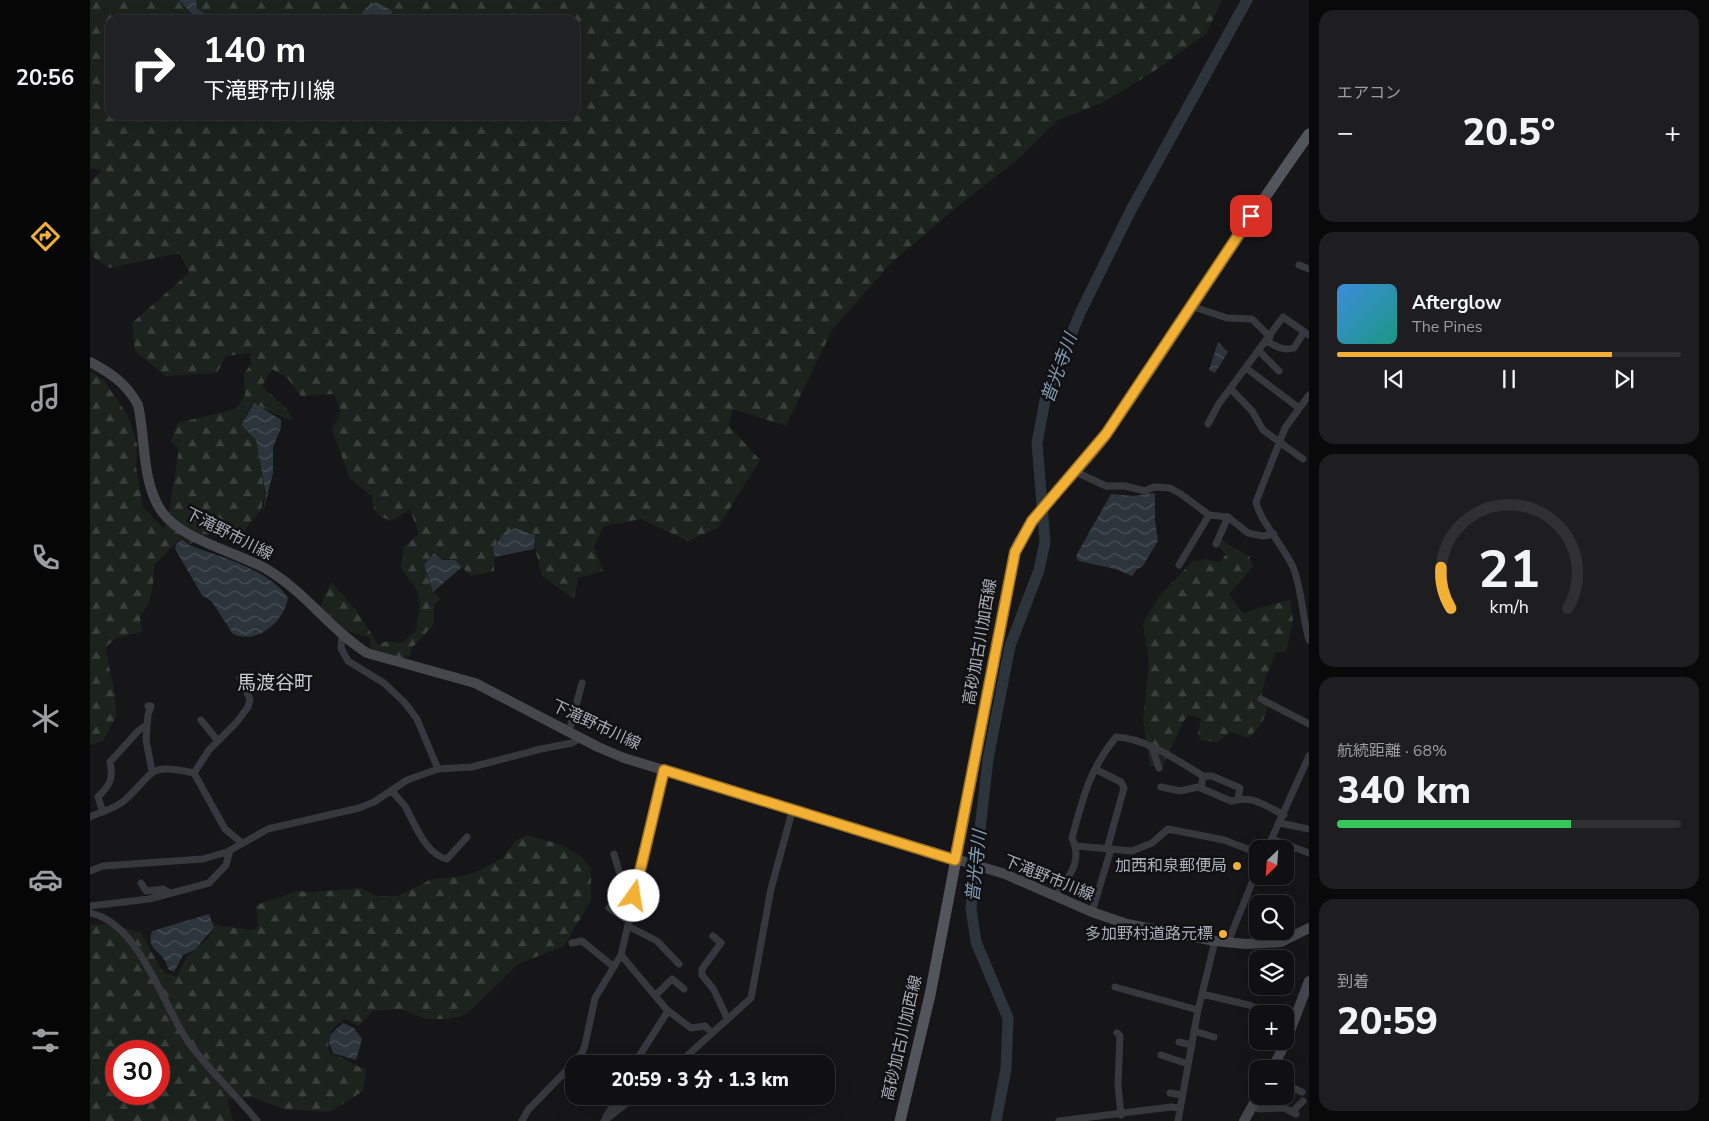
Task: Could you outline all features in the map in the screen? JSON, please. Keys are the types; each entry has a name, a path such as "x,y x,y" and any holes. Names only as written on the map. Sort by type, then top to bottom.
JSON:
{"main road":[{"name":"高砂加古川加西線","path":"900,1121 961,862 1010,569 1019,543 1036,518 1106,434 1251,216 1309,134"},
{"name":"下滝野市川線","path":"90,362 122,383 131,392 138,405 153,496 163,513 191,534 269,570 301,595 342,634 367,653 475,683 569,732 624,758 1005,874 1092,912 1127,924 1215,941 1261,945 1281,942 1309,928"},
{"path":"1294,1014 1309,981"},
{"path":"1244,1121 1252,1107"}],"street":[{"path":"1299,266 1309,269"},
{"path":"1191,306 1227,318 1252,319 1268,339 1279,348 1294,348 1307,333 1283,317 1268,339 1218,405 1208,424"},
{"path":"1259,351 1279,371"},
{"path":"1246,368 1299,408"},
{"path":"1231,389 1252,411 1263,430 1279,444 1303,459"},
{"path":"1309,395 1286,428 1256,502 1297,579 1309,640"},
{"path":"1076,472 1106,486 1125,486 1145,491 1154,488 1170,488 1182,494 1209,515 1228,517 1248,533 1263,536 1274,534"},
{"path":"1179,565 1209,515"},
{"path":"1216,544 1228,517"},
{"path":"342,634 341,648 348,661 384,683 405,703 417,719 438,769"},
{"path":"194,773 218,741 236,724 250,702 240,678"},
{"path":"569,732 582,683"},
{"path":"1261,699 1309,724"},
{"path":"148,706 151,706 146,740 152,771"},
{"path":"201,720 218,741"},
{"path":"103,812 98,797 110,784 113,774 110,762 138,730 147,725"},
{"path":"1056,896 1073,871 1077,846 1072,838 1081,799 1104,752 1116,737 1152,747 1203,776 1212,776 1240,788 1238,798"},
{"path":"90,871 102,866 203,859 230,850 281,825 359,808 374,802 407,780 438,769 472,766 541,748 572,744 581,738"},
{"path":"1152,747 1159,768"},
{"path":"1309,756 1272,839 1309,853"},
{"path":"90,817 125,800 152,771 176,769 194,773 225,829 242,843"},
{"path":"1092,912 1124,788 1121,782 1095,769"},
{"path":"522,1121 528,1110 582,1053 586,1045 596,998 622,955 664,770"},
{"path":"1201,788 1203,776"},
{"path":"1161,787 1180,791 1201,788 1228,800 1250,798 1284,815"},
{"path":"392,790 404,805 422,838 443,858 452,856 467,837"},
{"path":"688,1055 751,998 770,889 792,808"},
{"path":"1280,823 1309,829"},
{"path":"1077,846 1132,851 1152,843 1168,829 1224,840 1249,850"},
{"path":"90,906 149,899 209,882 226,865 230,850"},
{"path":"614,854 621,878 638,880"},
{"path":"141,883 146,891 163,889 170,893"},
{"path":"1228,942 1251,885"},
{"path":"608,908 628,924 657,941 680,964"},
{"path":"90,913 112,923 136,949 187,1040 256,1121"},
{"path":"713,936 721,943 702,969 702,976 714,990 727,1018"},
{"path":"572,942 582,940 614,966"},
{"path":"1178,1121 1198,1010 1215,941"},
{"path":"622,955 668,1011 691,1028 705,1026 712,1033"},
{"path":"656,995 672,979 684,989"},
{"path":"1115,987 1198,1010"},
{"path":"1202,994 1249,1006"},
{"path":"640,1055 668,1011"},
{"path":"1194,1031 1214,1038"},
{"path":"1117,1033 1120,1036 1118,1085 1121,1115"},
{"path":"1179,1042 1192,1045"},
{"path":"1161,1055 1188,1064"},
{"path":"1294,1088 1302,1092"},
{"path":"1170,1093 1182,1095"},
{"path":"1252,1107 1260,1109 1280,1108 1294,1113 1304,1101"},
{"path":"605,1120 614,1105"},
{"path":"605,1120 624,1105"},
{"path":"1059,1121 1121,1115 1156,1109 1180,1108"}],"green space":[{"path":"90,0 1222,0 1206,34 1153,72 1104,102 1058,120 1016,161 958,206 890,264 832,330 786,426 733,409 729,426 760,460 718,528 688,541 641,519 604,526 594,547 603,571 578,578 574,599 542,576 535,548 535,534 515,528 501,536 496,545 494,571 471,576 455,560 443,559 434,552 424,565 432,591 440,599 434,605 434,624 412,648 410,655 400,660 371,648 370,638 348,631 320,607 331,582 355,609 378,644 388,641 402,643 416,630 420,606 418,592 401,567 404,547 419,534 410,509 392,521 381,517 374,509 372,497 350,478 332,430 341,411 334,394 301,396 288,379 272,369 262,386 288,410 293,420 253,403 240,425 256,441 265,493 261,510 234,543 209,534 190,544 182,537 154,565 152,592 140,617 142,632 116,638 105,648 115,693 116,717 103,741 90,745 90,372 103,379 128,416 137,444 136,467 143,507 164,529 170,507 179,449 171,441 178,423 236,409 245,395 244,374 251,364 250,353 226,356 217,373 165,376 135,351 132,323 189,273 180,253 110,268 94,258 90,243 90,182 102,171 90,167"},
{"path":"1221,540 1249,556 1253,567 1229,594 1243,614 1290,600 1293,620 1286,652 1276,652 1262,693 1262,699 1268,705 1262,723 1249,738 1230,732 1218,742 1201,740 1198,735 1201,719 1189,714 1183,722 1163,766 1150,766 1143,720 1149,662 1143,623 1159,596 1193,561 1206,559 1220,563 1226,554 1218,547 1218,541"},
{"path":"527,835 562,845 580,856 591,869 591,900 564,946 518,964 467,1014 450,1019 426,1019 400,1009 373,1011 359,1026 344,1019 330,1033 329,1052 366,1070 363,1091 330,1112 283,1109 252,1097 227,1099 233,1121 90,1121 90,925 109,925 140,932 163,972 176,977 187,957 208,939 215,925 253,930 258,926 256,905 298,891 312,892 361,888 376,896 398,896 432,879 459,877 478,871 503,858 515,841"}],"water":[{"path":"179,0 196,0 197,8 205,15 193,15"},
{"path":"376,2 391,10 393,15 360,15 366,8"},
{"path":"1218,342 1228,352 1215,373 1209,370"},
{"path":"254,403 281,420 281,428 273,447 273,473 263,512 266,494 256,440 241,425"},
{"path":"1155,493 1155,520 1158,541 1142,567 1137,569 1132,576 1115,569 1079,561 1076,557 1078,552 1111,494 1133,496"},
{"path":"515,528 535,535 534,549 495,557 493,549 503,534"},
{"path":"182,539 189,545 256,571 279,588 288,598 281,615 275,623 260,634 242,637 233,634 212,602 202,595 175,549 176,544"},
{"path":"434,553 443,560 455,560 462,567 433,592 424,565"},
{"path":"209,914 214,927 195,950 183,955 174,972 168,969 163,957 152,946 152,931"},
{"path":"343,1023 354,1028 362,1039 356,1060 333,1053 329,1042 330,1035"}],"waterway":[{"name":"普光寺川","path":"996,1121 1006,1069 1008,1018 976,942 971,908 988,759 1010,646 1039,570 1045,542 1037,443 1046,395 1081,311 1132,208 1247,0"}],"place":[{"name":"加西和泉郵便局","path":"1237,866"},
{"name":"多加野村道路元標","path":"1223,934"}],"district":[{"name":"馬渡谷町","path":"275,683"}],"route":[{"path":"634,896 664,770 702,780 955,860 1010,569 1015,552 1032,521 1049,504 1106,434 1251,216"}]}
